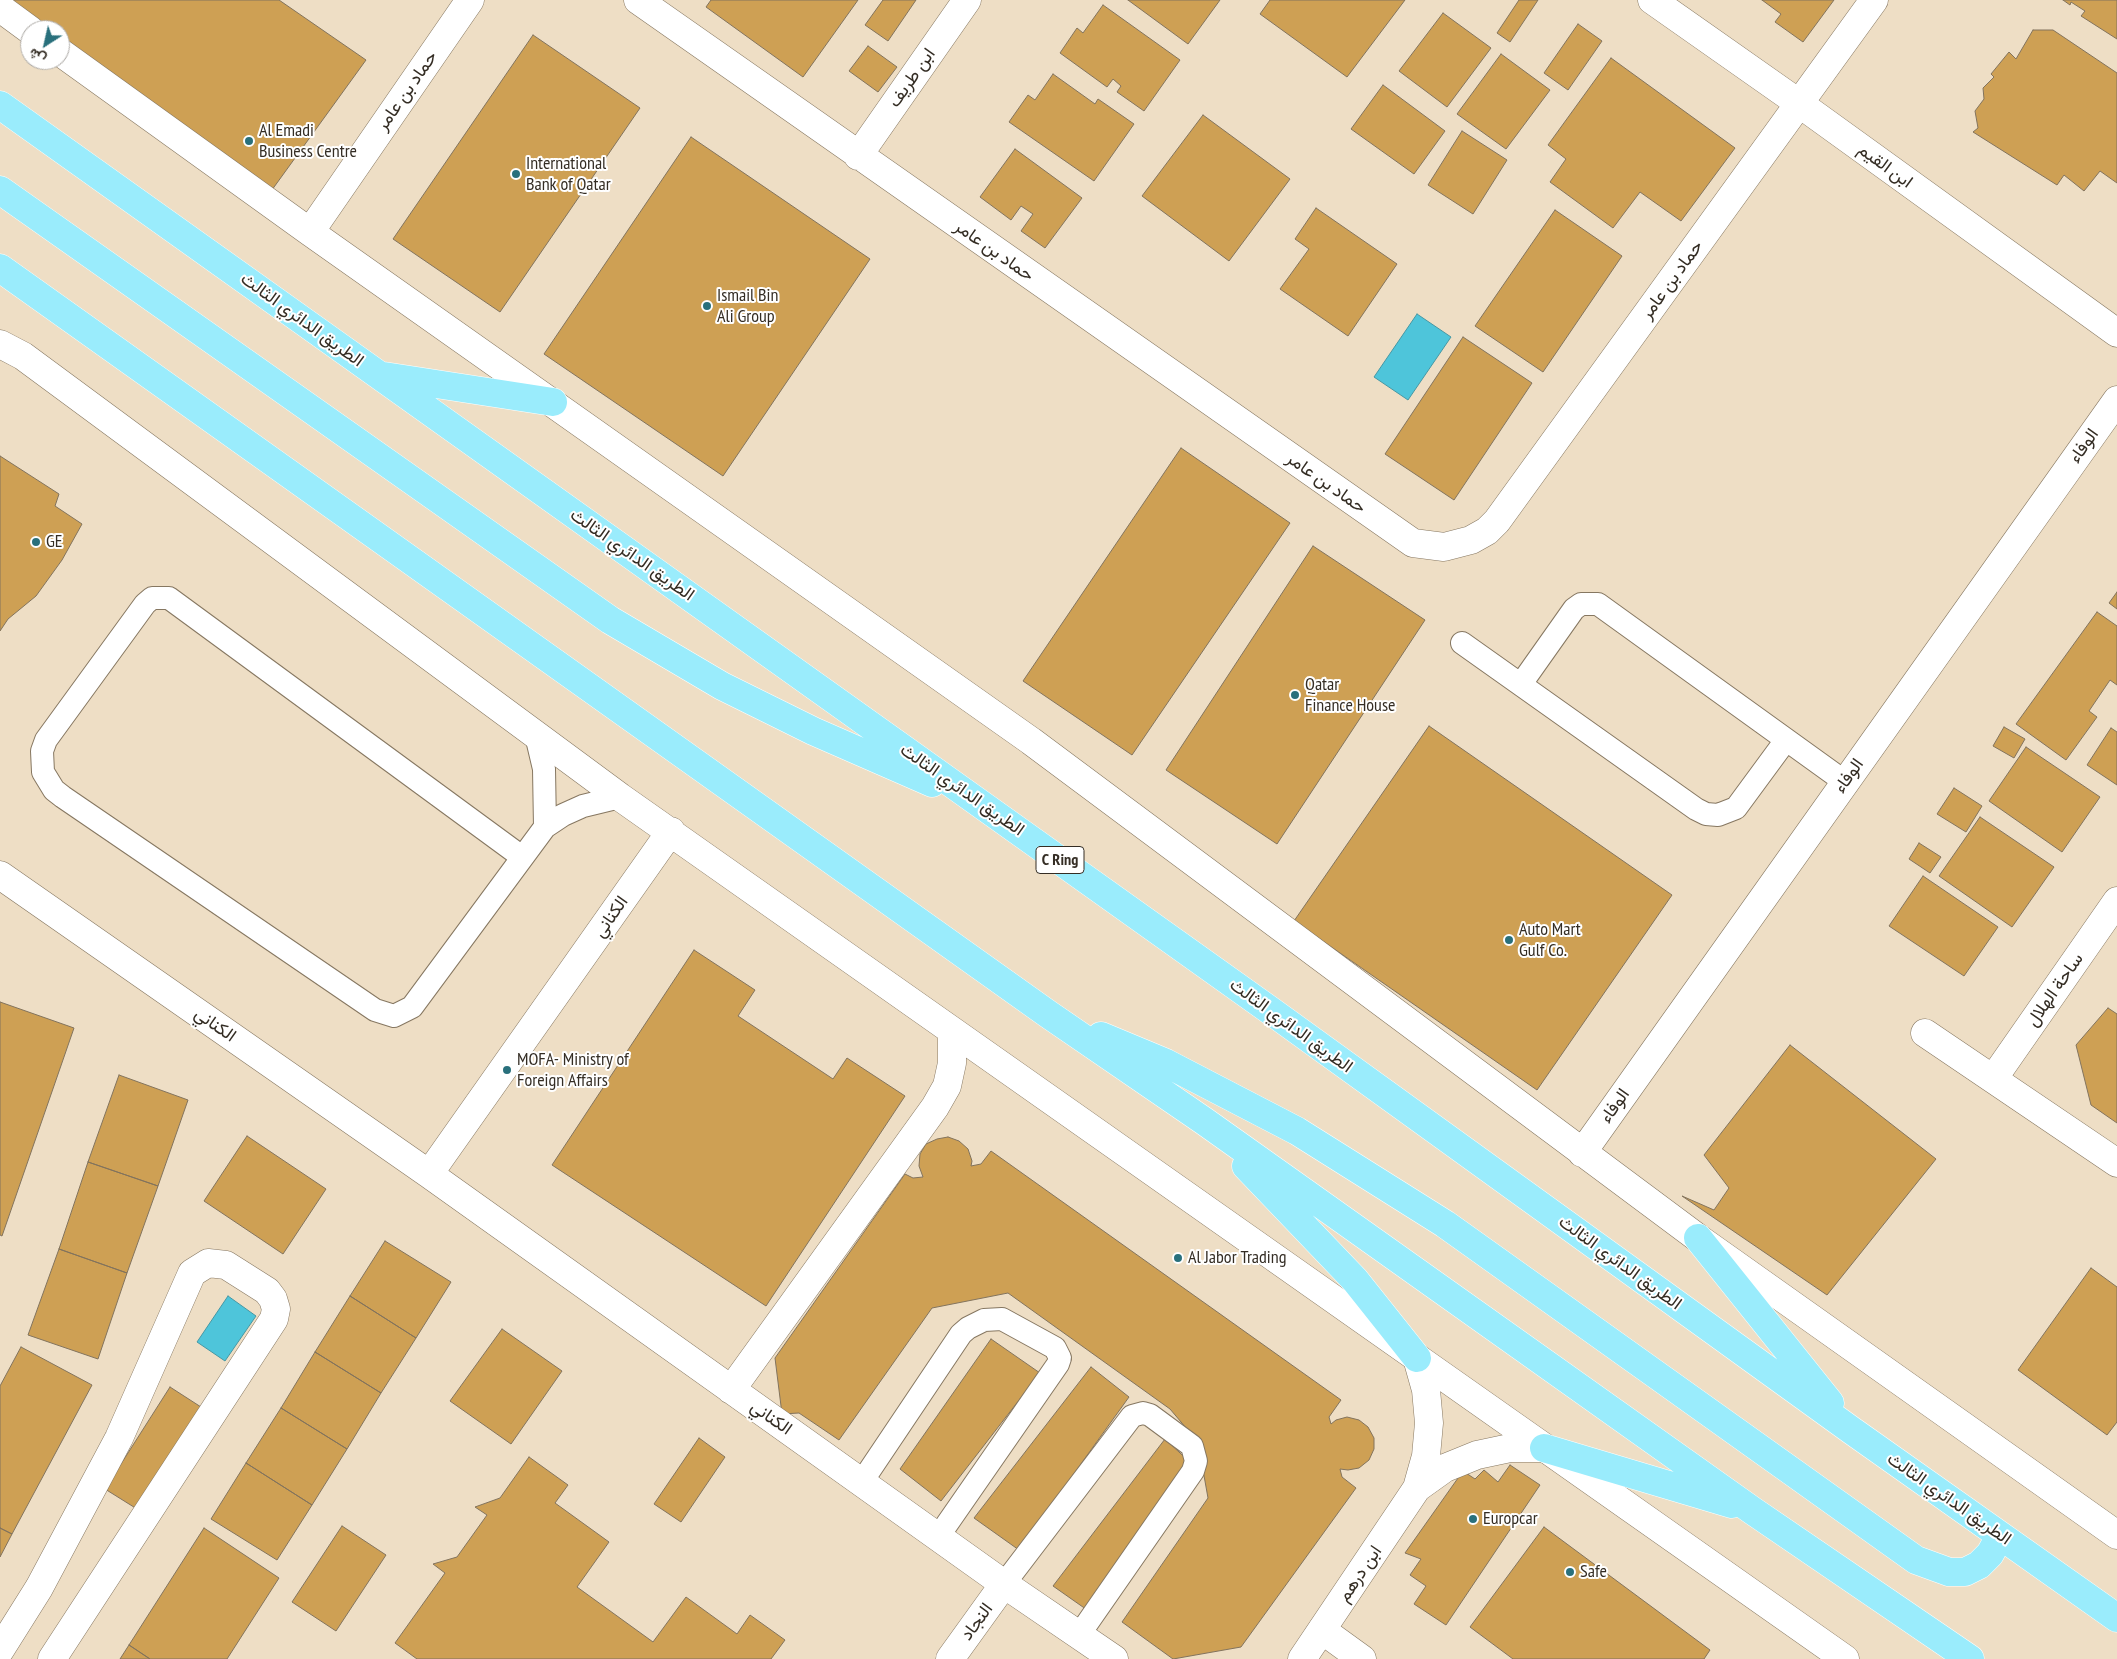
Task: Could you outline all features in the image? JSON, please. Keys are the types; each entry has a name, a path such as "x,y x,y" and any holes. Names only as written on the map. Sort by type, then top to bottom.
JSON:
{"highway":[{"name":"الطريق الدائري الثالث","path":"0,105 984,806 1851,1430 2117,1618"},
{"path":"0,190 610,620 722,686 788,719 984,806"},
{"path":"0,268 1048,1014 1204,1121 1753,1511 1970,1659"},
{"path":"379,376 553,402"},
{"path":"1048,1014 1166,1063 1297,1131 1445,1224 1916,1560 1933,1569 1965,1572 1979,1565 1990,1554 2000,1536"},
{"path":"1204,1121 1355,1280 1417,1358"},
{"path":"1698,1238 1851,1430"},
{"path":"1544,1448 1753,1511"}],"street":[{"name":"حماد بن عامر","path":"310,232 470,0"},
{"name":"حماد بن عامر","path":"638,0 1413,544 1444,547 1471,540 1487,532 1497,521 1874,0"},
{"name":"ابن طريف","path":"858,156 967,0"},
{"name":"ابن القيم","path":"1652,0 1800,104 2117,333"},
{"path":"0,8 20,23"},
{"path":"70,59 310,232 1031,740 1698,1238 2117,1535"},
{"path":"0,344 23,356 620,796 952,1032 1845,1659"},
{"name":"الوفاء","path":"1582,1153 1845,782 2114,409"},
{"name":"الكناني","path":"430,1174 671,831"},
{"name":"الكناني","path":"0,875 430,1174 861,1483 1114,1659"},
{"name":"ساحة الهلال","path":"1993,1079 2117,901"},
{"path":"731,1390 935,1107 947,1086 952,1063 952,1032"},
{"path":"1925,1033 2117,1163"},
{"path":"0,1650 39,1588 119,1438 192,1273 208,1263 226,1265 267,1291 274,1304 274,1319 52,1659"},
{"name":"ابن درهم","path":"1302,1659 1417,1488 1426,1456 1429,1423 1426,1390 1417,1358"},
{"name":"ابن درهم","path":"1417,1488 1445,1468 1476,1455 1510,1448 1544,1448"},
{"name":"النجاد","path":"950,1659 1004,1584"},
{"path":"1322,1630 1362,1659"},
{"path":"0,1654 8,1659"}],"lane":[{"path":"522,858 169,598 152,598 145,604 46,740 42,751 43,772 54,790 63,797 384,1014 394,1016 412,1008 545,827 563,815 583,806 620,796"},
{"path":"1521,684 1574,609 1590,602 1598,604 1845,782"},
{"path":"1462,643 1696,809 1706,814 1718,815 1736,808 1786,740"},
{"path":"536,735 544,769 545,827"},
{"path":"861,1483 961,1334 968,1328 984,1320 1002,1319 1018,1326 1055,1348 1060,1358 1058,1364 938,1537"},
{"path":"1004,1584 1132,1416 1143,1413 1150,1415 1192,1446 1196,1461 1194,1471 1079,1635"}],"water":[{"path":"1417,314 1451,337 1408,400 1374,377"},
{"path":"228,1296 256,1316 225,1361 197,1342"}],"building":[{"name":"Al Emadi Business Centre","path":"0,0 279,0 366,60 269,194 70,55 70,20 24,20"},
{"path":"711,0 858,0 803,77 706,7"},
{"path":"883,0 916,0 888,41 865,25"},
{"path":"1128,0 1220,0 1188,44"},
{"path":"1270,0 1405,0 1347,77 1260,14"},
{"path":"1519,0 1538,0 1510,42 1497,33"},
{"path":"1762,0 1834,0 1803,42 1775,22 1781,14"},
{"path":"2063,0 2117,0 2117,39 2081,16 2085,11 2071,2 2070,5"},
{"path":"1103,5 1180,60 1144,111 1117,92 1121,86 1113,79 1107,87 1060,53 1077,28 1083,33"},
{"path":"1443,13 1491,48 1447,107 1399,71"},
{"path":"1578,24 1602,41 1568,90 1544,73"},
{"path":"2033,30 2053,30 2117,73 2117,183 2100,171 2084,191 2064,175 2057,185 1973,132 1978,128 1975,111 1984,99 1983,88 1994,77 1991,74 2009,52 2016,59"},
{"name":"International Bank of Qatar","path":"533,35 640,108 500,312 393,239"},
{"path":"868,46 897,67 878,92 849,71"},
{"path":"1501,54 1550,90 1506,149 1457,114"},
{"path":"1611,58 1735,148 1681,221 1640,192 1613,228 1550,182 1566,159 1548,145"},
{"path":"1053,74 1095,104 1098,99 1134,124 1094,181 1009,122 1028,95 1035,100"},
{"path":"1383,85 1445,131 1414,174 1351,129"},
{"path":"1203,115 1290,179 1229,261 1142,196"},
{"path":"1462,131 1507,160 1473,214 1428,185"},
{"name":"Ismail Bin Ali Group","path":"691,137 870,259 723,476 544,354"},
{"path":"1015,149 1082,198 1045,248 1021,231 1033,214 1021,206 1011,220 980,197"},
{"path":"1316,208 1397,264 1348,336 1280,289 1309,249 1295,239"},
{"path":"1555,210 1622,256 1543,372 1475,326"},
{"path":"1463,337 1532,383 1454,500 1385,454"},
{"path":"1181,448 1290,523 1132,755 1023,681"},
{"name":"GE","path":"0,456 59,494 55,506 82,524 62,560 36,596 8,619 0,631"},
{"name":"Qatar Finance House","path":"1313,546 1425,620 1277,844 1166,770"},
{"path":"2117,592 2117,609 2109,603"},
{"path":"2097,612 2117,626 2117,685 2110,680 2089,711 2097,717 2066,760 2016,724"},
{"path":"1429,726 1672,895 1537,1090 1294,921"},
{"path":"2004,727 2025,739 2014,758 1993,746"},
{"path":"2111,728 2117,732 2117,785 2087,765"},
{"path":"2026,747 2100,797 2062,852 1989,801"},
{"path":"1954,788 1982,806 1966,832 1937,814"},
{"path":"1980,817 2054,867 2012,927 1939,876"},
{"path":"1919,843 1941,857 1930,873 1909,859"},
{"path":"1923,876 1998,927 1964,976 1889,926"},
{"path":"694,950 755,990 738,1016 833,1079 847,1058 905,1096 766,1306 552,1165"},
{"path":"0,1002 74,1028 2,1236 0,1235"},
{"path":"2108,1008 2117,1014 2117,1123 2091,1105 2076,1045"},
{"path":"1790,1045 1936,1159 1827,1295 1682,1196 1714,1210 1729,1188 1704,1155"},
{"path":"119,1075 188,1100 158,1186 88,1162"},
{"path":"247,1136 326,1189 283,1254 204,1201"},
{"path":"948,1137 959,1141 968,1149 972,1161 971,1166 981,1164 991,1151 1341,1400 1329,1417 1331,1424 1336,1420 1347,1417 1359,1420 1368,1427 1374,1438 1374,1449 1369,1460 1359,1468 1340,1469 1342,1477 1356,1488 1241,1647 1173,1659 1122,1622 1208,1498 1198,1442 1170,1409 1008,1293 932,1308 839,1440 799,1413 782,1414 775,1358 905,1174 913,1178 923,1177 919,1166 920,1154 926,1144"},
{"path":"88,1162 158,1186 127,1273 59,1249"},
{"path":"385,1241 451,1282 416,1338 350,1296"},
{"path":"59,1249 127,1273 98,1359 28,1335"},
{"path":"2091,1268 2117,1287 2117,1422 2107,1435 2018,1370"},
{"path":"350,1296 416,1338 381,1393 315,1352"},
{"path":"502,1329 562,1371 511,1444 450,1401"},
{"path":"991,1339 1040,1373 941,1501 900,1469"},
{"path":"21,1347 92,1385 12,1534 0,1528 0,1386"},
{"path":"315,1352 381,1393 347,1449 281,1408"},
{"path":"1091,1367 1129,1397 1019,1550 974,1518"},
{"path":"170,1387 201,1407 137,1509 105,1489"},
{"path":"281,1408 347,1449 312,1505 246,1463"},
{"path":"699,1438 725,1457 681,1522 654,1504"},
{"path":"1165,1439 1194,1466 1090,1612 1053,1586"},
{"path":"529,1457 568,1485 555,1503 609,1542 577,1587 653,1642 686,1597 737,1634 750,1615 785,1640 771,1659 417,1659 395,1643 445,1573 433,1564 457,1557 487,1515 475,1507 500,1498"},
{"path":"246,1463 312,1505 277,1560 211,1519"},
{"name":"Europcar","path":"1510,1465 1540,1485 1446,1625 1414,1604 1426,1586 1410,1575 1421,1559 1405,1553 1463,1471 1475,1479 1484,1470 1498,1482"},
{"path":"342,1526 386,1555 336,1631 292,1602"},
{"path":"1544,1527 1710,1650 1704,1659 1513,1659 1470,1627"},
{"path":"0,1528 12,1534 0,1557"},
{"path":"204,1528 279,1578 227,1659 150,1659 129,1645"},
{"path":"129,1645 150,1659 120,1659"}],"place":[{"name":"Al Emadi Business Centre","path":"249,141"},
{"name":"International Bank of Qatar","path":"516,174"},
{"name":"Ismail Bin Ali Group","path":"707,306"},
{"name":"GE","path":"36,542"},
{"name":"Qatar Finance House","path":"1295,695"},
{"name":"Auto Mart Gulf Co.","path":"1509,940"},
{"name":"MOFA- Ministry of Foreign Affairs","path":"507,1070"},
{"name":"Al Jabor Trading","path":"1178,1258"},
{"name":"Europcar","path":"1473,1519"},
{"name":"Safe","path":"1570,1572"}]}
